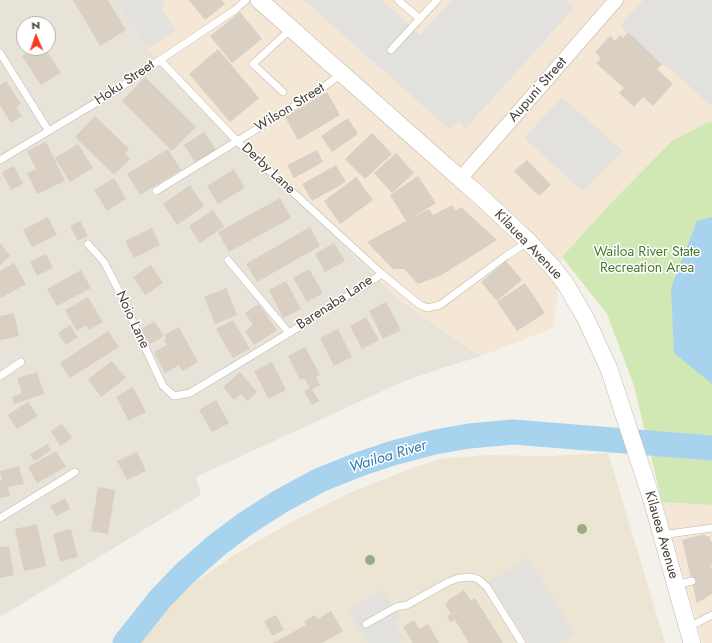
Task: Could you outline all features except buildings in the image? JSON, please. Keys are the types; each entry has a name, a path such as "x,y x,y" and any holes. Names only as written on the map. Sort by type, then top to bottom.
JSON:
{"street":[{"name":"Kilauea Avenue","path":"259,0 480,196 528,242 554,269 565,284 586,319 609,369 652,500 690,635"},
{"name":"Aupuni Street","path":"460,179 610,2"}],"lane":[{"name":"Hoku Street","path":"0,160 48,130 110,95 229,14 246,0"},
{"path":"398,0 420,19"},
{"path":"391,50 437,0"},
{"path":"283,92 253,64 291,29"},
{"path":"0,53 48,130"},
{"name":"Derby Lane","path":"160,60 237,141 382,274"},
{"name":"Wilson Street","path":"156,192 317,92 342,74"},
{"name":"Barenaba Lane","path":"174,396 190,393 382,274 420,305 428,308 436,307 506,256 528,242"},
{"name":"Noio Lane","path":"88,244 104,262 120,293 162,386 174,396"},
{"path":"228,260 289,333"},
{"path":"0,376 21,362"},
{"path":"0,518 75,472"},
{"path":"661,535 712,528"},
{"path":"366,624 396,607 406,605 448,582 460,578 471,577 478,579 486,588 522,643"},
{"path":"675,585 692,581"},
{"path":"690,635 712,615"}],"shaded area":[{"path":"0,0 115,0 148,49 399,300 481,356 400,383 196,477 201,495 0,617"},
{"path":"115,0 712,0 712,122 706,123 672,141 610,204 562,257 553,328 481,356 399,300 148,49"},
{"path":"115,0 165,0 162,9 176,30 148,49"},
{"path":"304,0 382,0 420,35 452,0 565,0 574,8 466,128 459,121 450,130"},
{"path":"643,0 712,0 712,106 620,26"},
{"path":"562,97 623,151 583,191 524,138"},
{"path":"608,453 665,643 136,643 161,607 176,595 236,554 295,520 349,493 440,459 487,455 547,456"},
{"path":"662,502 712,505 712,643 703,643"},
{"path":"528,558 574,633 559,643 528,643 488,582"},
{"path":"382,590 400,618 394,621 405,639 399,643 368,643 348,611"}],"green space":[{"name":"Wailoa River State Recreation Area","path":"712,122 712,505 662,502 634,386 607,314 562,257 610,204 672,141 706,123"}],"water":[{"path":"712,217 712,384 674,353 671,288 697,221"}],"waterway":[{"name":"Wailoa River","path":"125,643 160,599 184,574 217,545 245,524 281,501 320,480 393,453 435,442 469,436 513,432 712,448"}]}
